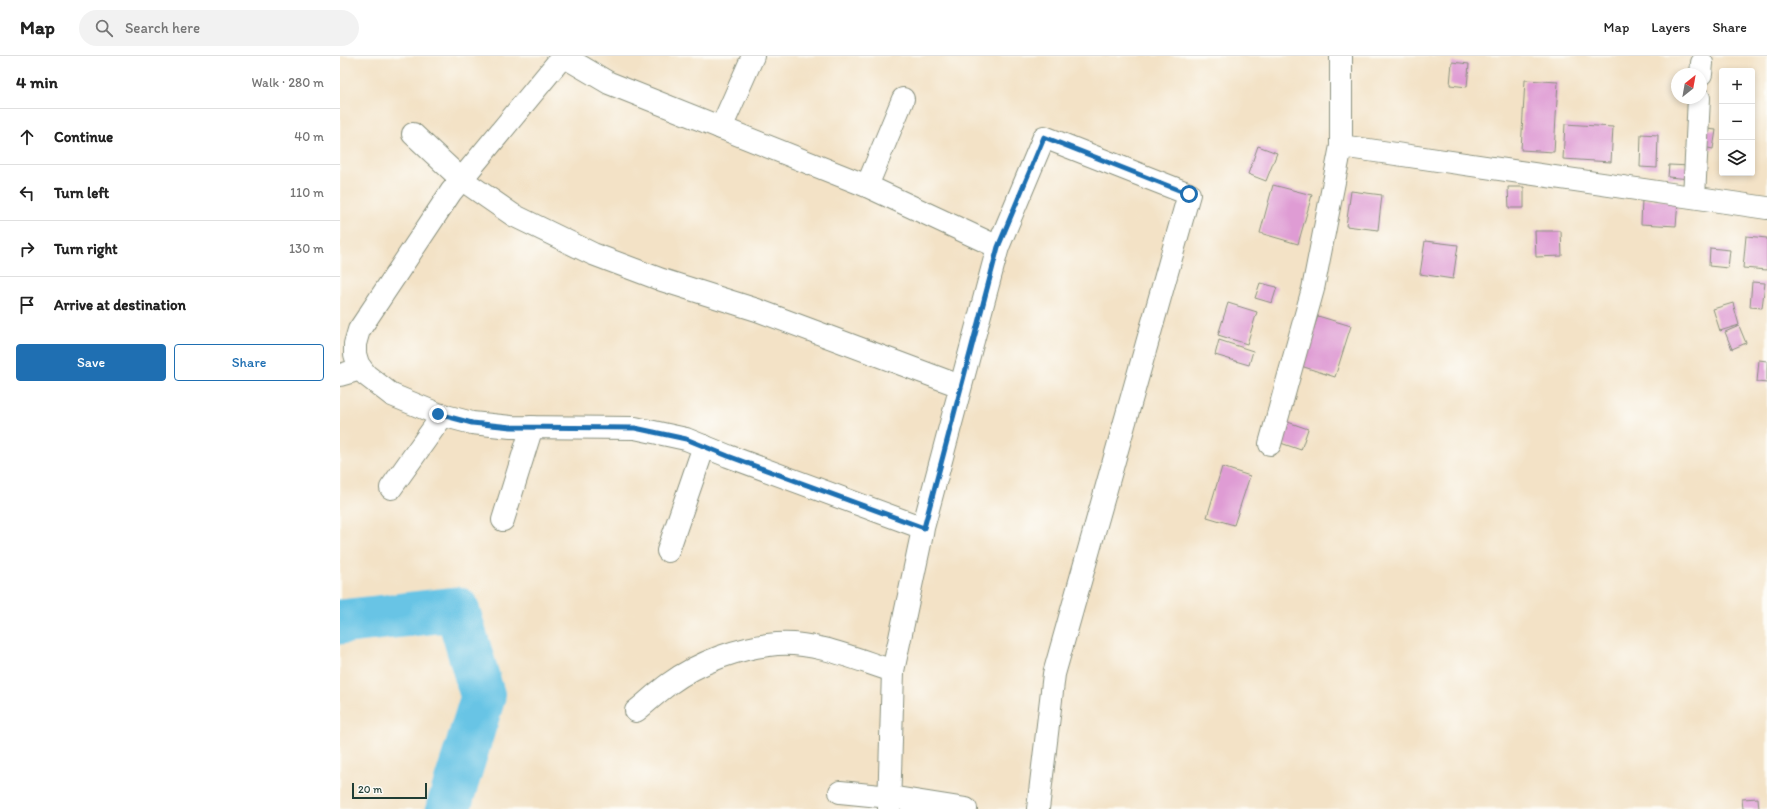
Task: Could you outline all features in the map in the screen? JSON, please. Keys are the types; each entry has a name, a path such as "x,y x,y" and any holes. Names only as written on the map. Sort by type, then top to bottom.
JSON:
{"street":[{"path":"924,528 686,439 635,428 511,427 472,423 443,415 392,395 374,382 358,364 355,354 355,344 359,330 461,179 563,56 609,83 867,186 998,247"},
{"path":"721,128 753,56"},
{"path":"1270,444 1313,289 1341,146 1341,56"},
{"path":"867,186 903,99"},
{"path":"1694,197 1700,104"},
{"path":"414,134 461,179 513,215 592,254 662,280 757,310 960,386"},
{"path":"889,803 893,671 924,528 960,386 998,247 1044,137 1189,194 1054,674 1038,809"},
{"path":"1341,146 1767,208"},
{"path":"340,375 361,369"},
{"path":"391,488 443,415"},
{"path":"502,520 532,427"},
{"path":"668,551 704,446"},
{"path":"636,712 669,684 693,669 746,650 778,644 806,646 838,653 893,671"},
{"path":"840,792 889,803 966,809"}],"building":[{"path":"1452,62 1469,64 1467,87 1450,85"},
{"path":"1525,80 1558,82 1554,152 1521,150"},
{"path":"1565,124 1613,127 1611,162 1563,159"},
{"path":"1707,129 1716,130 1713,149 1703,147"},
{"path":"1641,134 1658,135 1657,168 1640,167"},
{"path":"1258,146 1277,153 1266,181 1248,174"},
{"path":"1669,165 1691,166 1690,179 1668,177"},
{"path":"1273,185 1312,195 1298,244 1260,233"},
{"path":"1508,187 1524,187 1524,208 1509,208"},
{"path":"1351,191 1382,195 1378,230 1346,226"},
{"path":"1642,199 1678,201 1676,226 1641,224"},
{"path":"1535,231 1561,231 1562,256 1536,257"},
{"path":"1746,236 1767,238 1767,270 1743,268"},
{"path":"1425,241 1458,245 1453,279 1420,274"},
{"path":"1710,248 1730,250 1728,268 1709,266"},
{"path":"1752,282 1765,283 1762,308 1750,307"},
{"path":"1260,283 1277,287 1272,303 1255,298"},
{"path":"1228,303 1257,312 1247,344 1218,335"},
{"path":"1733,303 1739,325 1720,331 1713,309"},
{"path":"1318,316 1351,326 1335,377 1301,366"},
{"path":"1739,326 1746,343 1732,349 1725,332"},
{"path":"1219,340 1253,351 1249,365 1215,355"},
{"path":"1759,360 1767,361 1767,383 1757,382"},
{"path":"1282,420 1308,429 1301,450 1275,441"},
{"path":"1222,467 1250,476 1234,525 1207,517"},
{"path":"1758,798 1759,809 1743,809 1742,799"}],"waterway":[{"path":"340,622 457,609 483,697 448,809"}],"route":[{"path":"438,414 472,423 511,427 635,428 686,439 728,456 924,528 960,386 998,247 1044,137 1189,194"}]}
